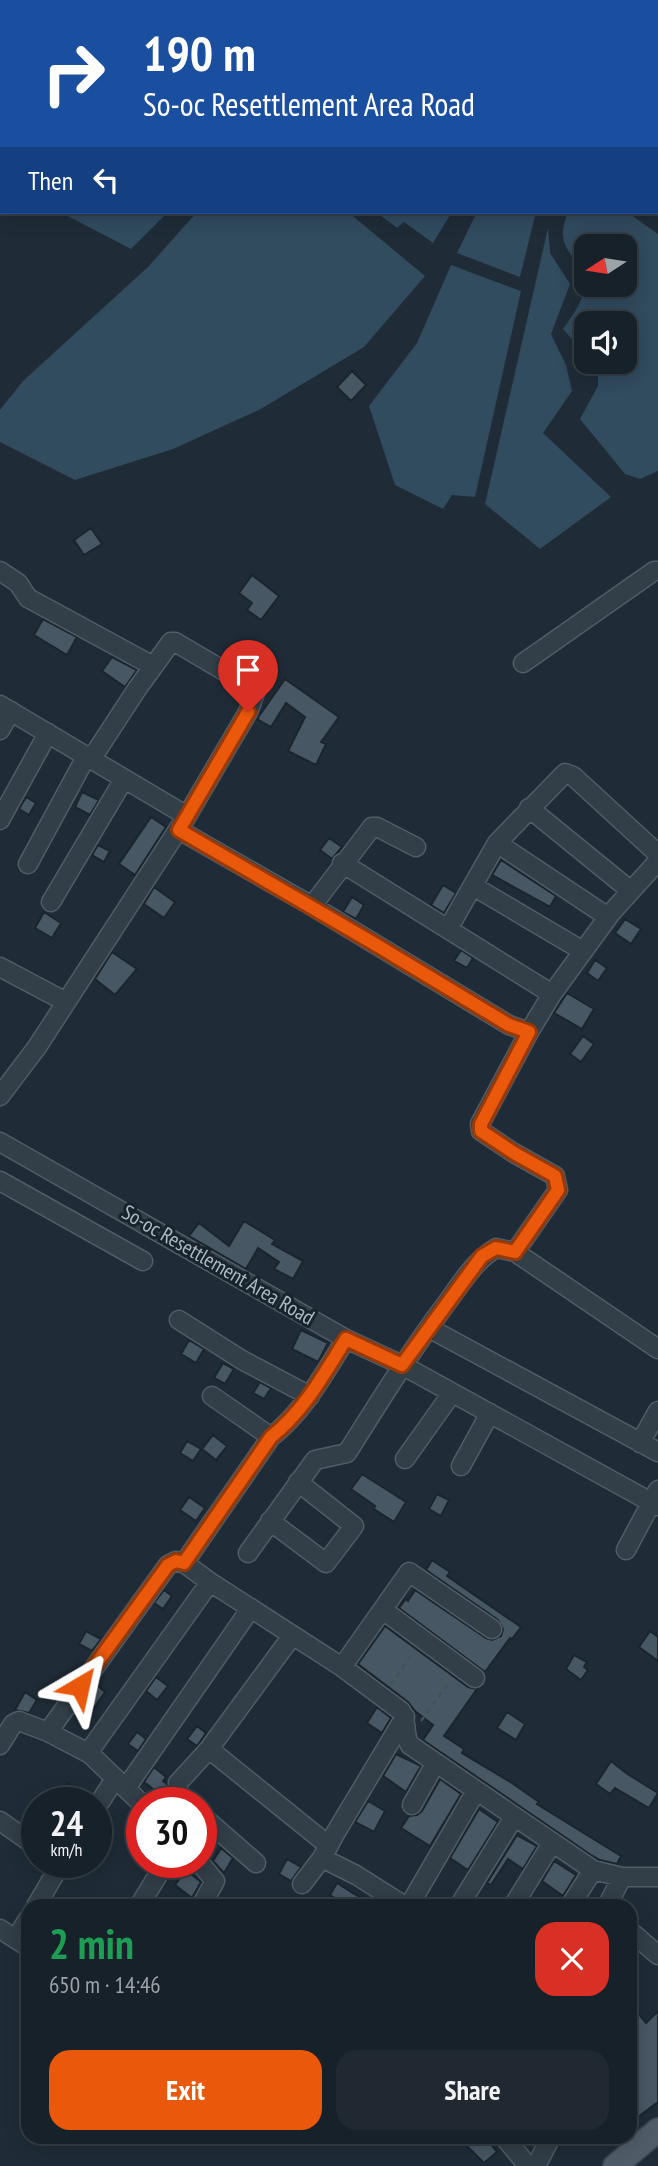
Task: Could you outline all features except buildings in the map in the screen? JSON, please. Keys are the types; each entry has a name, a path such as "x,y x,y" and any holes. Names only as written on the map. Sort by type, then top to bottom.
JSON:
{"main road":[{"path":"615,2166 658,2130"}],"street":[{"path":"0,570 18,583 28,598 153,666"},
{"path":"523,663 654,571 658,571"},
{"path":"0,1096 37,1046 183,823 248,712 254,690 175,642 169,644 90,757 28,863"},
{"path":"0,730 6,708 90,757 183,823 312,906 509,1025 529,1032"},
{"path":"0,820 48,733"},
{"path":"449,929 497,843 562,775 568,774 658,854"},
{"path":"51,902 124,779"},
{"path":"530,807 631,891"},
{"path":"312,906 342,863 372,827 377,827 416,848"},
{"path":"497,843 608,917"},
{"path":"515,1252 558,1190 558,1183 555,1176 481,1131 481,1124 552,994 608,917 658,861"},
{"path":"342,863 552,994"},
{"path":"473,886 583,951"},
{"path":"0,967 66,1002"},
{"name":"So-oc Resettlement Area Road","path":"0,1142 346,1339 402,1365 655,1499"},
{"path":"0,1181 143,1261"},
{"path":"248,1553 315,1460 347,1453 402,1365 482,1256 496,1248 515,1252 658,1349"},
{"path":"179,1320 242,1360 310,1396"},
{"path":"429,1328 658,1452"},
{"path":"184,1563 271,1437 284,1428 310,1396 346,1339"},
{"path":"405,1459 452,1393"},
{"path":"212,1396 271,1437"},
{"path":"640,1443 658,1410"},
{"path":"461,1466 490,1413"},
{"path":"271,1521 326,1563 354,1526 298,1482"},
{"path":"626,1550 655,1499"},
{"path":"48,1732 168,1565 176,1561 184,1563 210,1583 342,1667 401,1711 405,1717 410,1745 593,1870 622,1877 658,1877"},
{"path":"342,1667 409,1572 492,1629"},
{"path":"90,1754 93,1746 210,1583"},
{"path":"112,1793 251,1608"},
{"path":"383,1611 468,1672"},
{"path":"178,1787 178,1783 209,1749 292,1636"},
{"path":"302,1884 329,1845 405,1717"},
{"path":"0,1745 13,1724 19,1721 48,1732 90,1754 126,1789"},
{"path":"209,1749 329,1845 356,1875 395,1899"},
{"path":"412,1805 435,1764"},
{"path":"411,1899 476,1791"},
{"path":"463,1899 514,1817"},
{"path":"0,1821 21,1836"},
{"path":"217,1829 256,1863"},
{"path":"517,1899 552,1843"},
{"path":"574,1899 593,1870"},
{"path":"611,1899 622,1877"},
{"path":"40,1899 52,1878"},
{"path":"143,1899 156,1878"},
{"path":"205,1899 215,1881 212,1878"},
{"path":"0,1929 21,1942"},
{"path":"637,1937 658,1955"},
{"path":"510,2144 528,2166"},
{"path":"536,2166 547,2144"}],"path":[{"path":"382,1699 422,1639"},
{"path":"407,1740 468,1672"}],"water":[{"path":"64,214 166,214 131,249"},
{"path":"195,214 350,214 425,276 364,347 259,410 173,449 75,480 0,442 0,410 23,381 148,267"},
{"path":"379,214 451,214 433,243 404,222 397,228"},
{"path":"476,214 536,214 520,277 457,253"},
{"path":"567,214 630,214 658,234 658,471 640,479 625,474 580,419 598,386 598,374 637,374 637,311 575,311 582,298 637,298 637,234 574,234 574,258 564,241 563,230"},
{"path":"548,228 550,253 570,284 551,334 566,365 572,391 543,433 611,497 540,549 485,504"},
{"path":"451,265 521,291 475,497 452,495 443,509 395,485 369,406 417,343"},
{"path":"574,313 574,341 563,329"}],"route":[{"path":"80,1686 168,1565 176,1561 184,1563 271,1437 284,1428 306,1402 346,1339 402,1365 482,1256 496,1248 515,1252 558,1190 555,1176 481,1131 481,1124 500,1084 529,1032 509,1025 179,830 248,712"}]}
